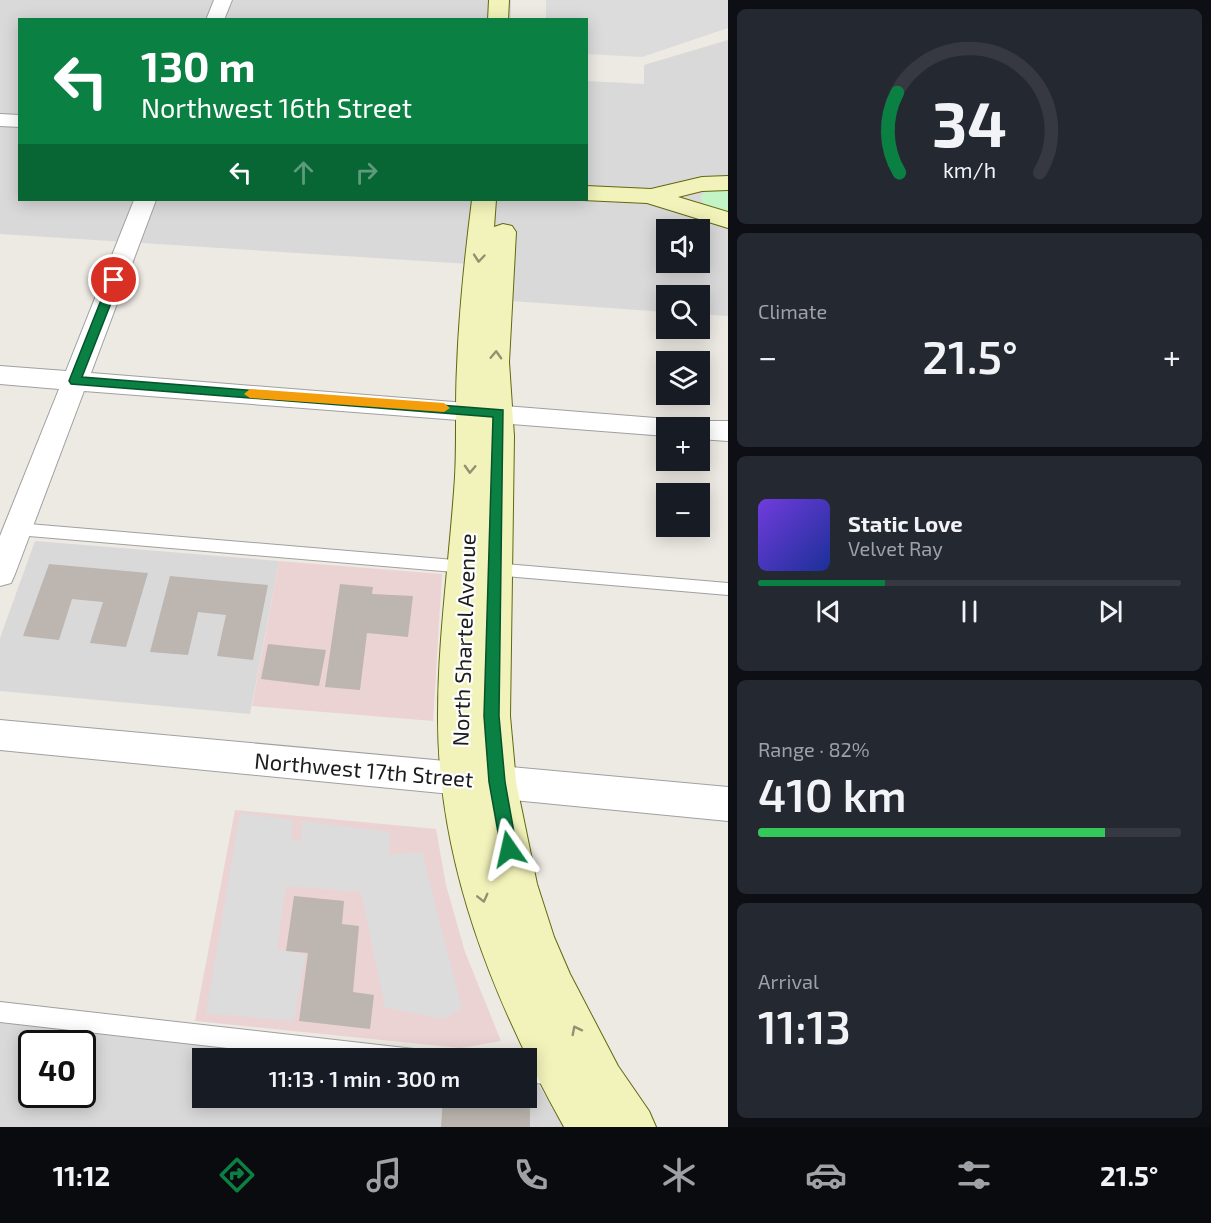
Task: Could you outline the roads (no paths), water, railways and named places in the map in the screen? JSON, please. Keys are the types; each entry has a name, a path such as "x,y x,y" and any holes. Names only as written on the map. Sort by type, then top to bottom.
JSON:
{"street":[{"path":"216,18 223,0"},
{"path":"498,18 500,0"},
{"path":"516,18 517,0"},
{"path":"0,120 18,121"},
{"path":"588,193 649,196 672,193 702,184 728,183"},
{"path":"649,196 728,220"},
{"path":"0,574 145,201"},
{"name":"North Shartel Avenue","path":"484,201 471,350 485,412"},
{"name":"North Shartel Avenue","path":"505,201 495,362 485,412 479,568 492,716 467,829 486,907 542,1074 589,1127"},
{"path":"0,375 656,426"},
{"path":"710,430 728,431"},
{"name":"Northwest 17th Street","path":"0,735 728,804"},
{"name":"North Shartel Avenue","path":"479,780 534,938 555,989 602,1082 603,1127"},
{"path":"602,1082 633,1127"}],"lane":[{"path":"17,529 728,589"},
{"path":"0,1012 317,1048"},
{"path":"542,1074 602,1082"}]}
